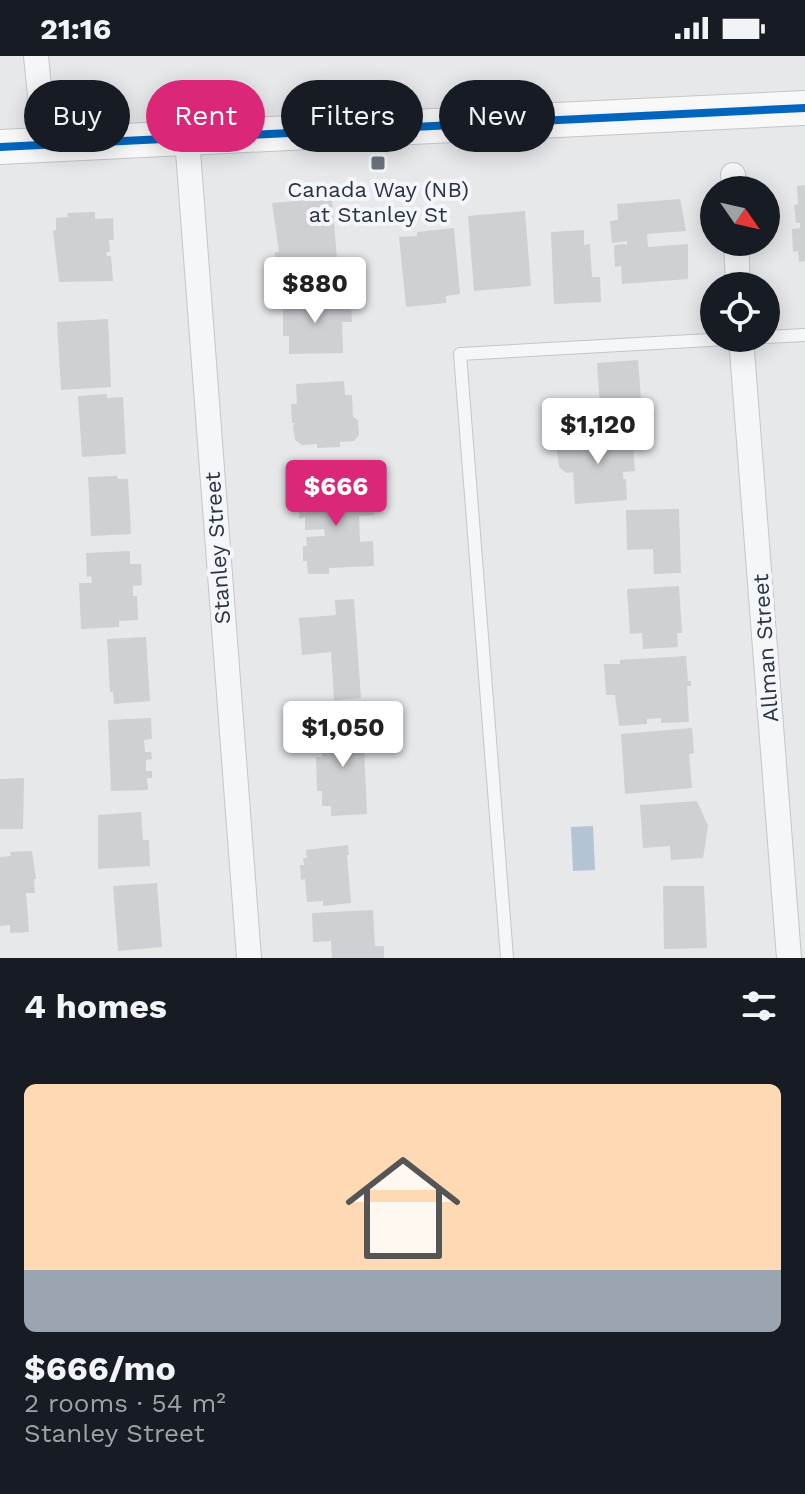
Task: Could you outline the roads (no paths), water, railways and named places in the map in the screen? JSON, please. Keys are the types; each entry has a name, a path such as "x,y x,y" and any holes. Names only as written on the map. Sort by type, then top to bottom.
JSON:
{"main road":[{"path":"265,134 805,108"},
{"path":"0,147 24,146"}],"street":[{"path":"36,56 38,80"},
{"name":"Stanley Street","path":"188,152 249,958"},
{"name":"Allman Street","path":"742,352 789,958"}],"lane":[{"path":"780,336 805,335"},
{"path":"507,958 460,354 700,340"}],"water":[{"path":"593,826 595,870 573,871 571,827"}],"place":[{"name":"Canada Way (NB) at Stanley St","path":"378,163"}]}
